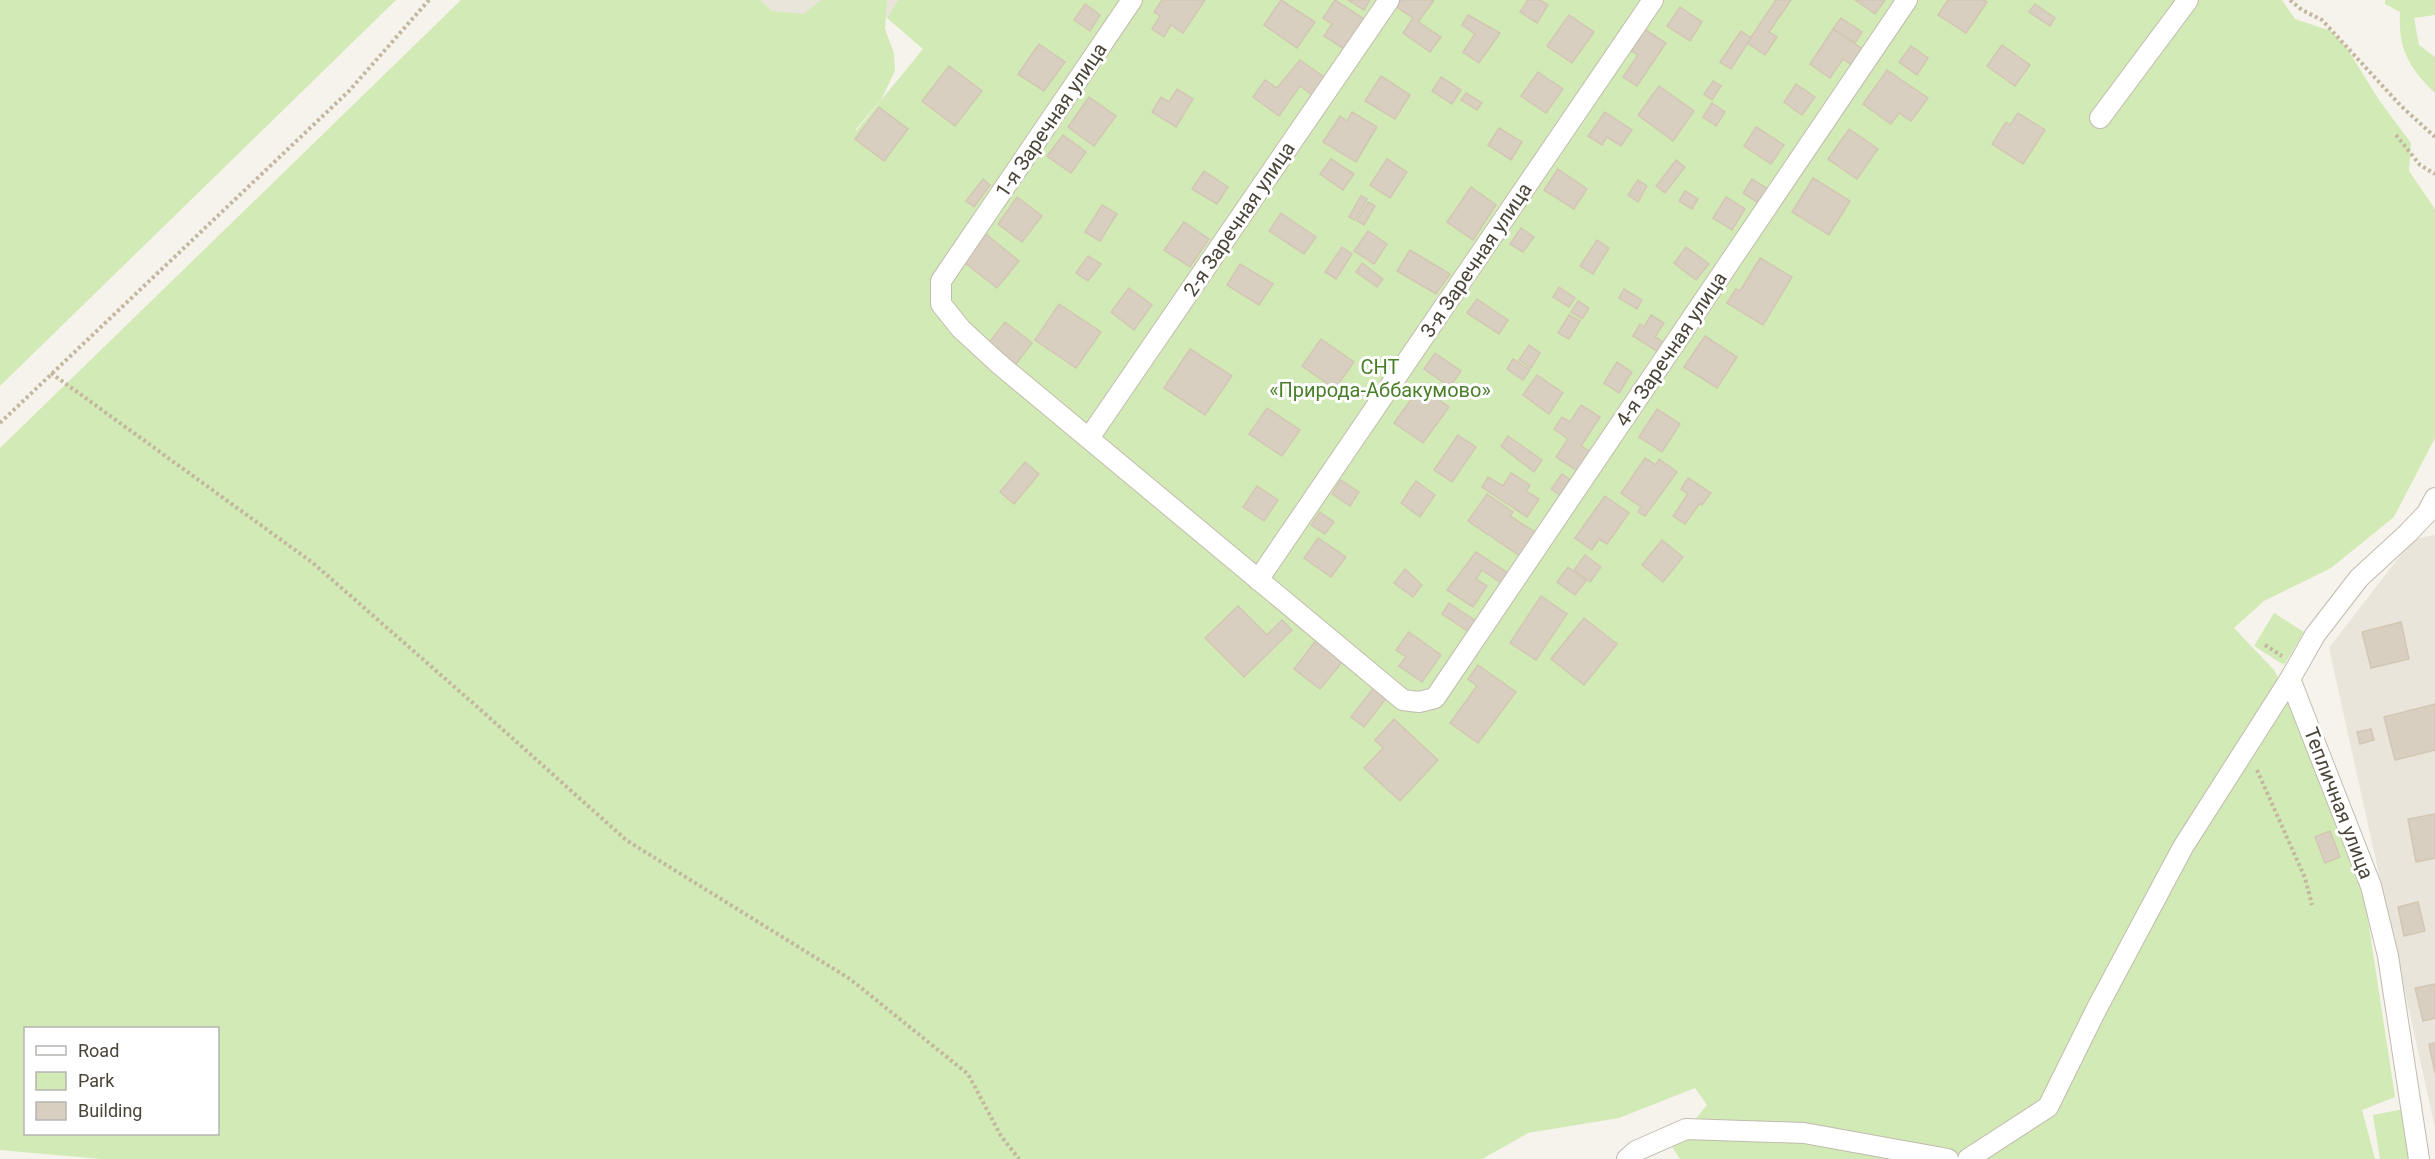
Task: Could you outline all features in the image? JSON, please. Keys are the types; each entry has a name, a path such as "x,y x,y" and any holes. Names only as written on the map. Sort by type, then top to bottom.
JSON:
{"street":[{"name":"1-я Заречная улица","path":"1132,0 941,281 941,304 961,329 983,349 1403,700 1419,702 1435,698"},
{"name":"2-я Заречная улица","path":"1089,438 1389,0"},
{"name":"3-я Заречная улица","path":"1258,580 1653,0"},
{"name":"4-я Заречная улица","path":"1435,698 1907,0"},
{"path":"2100,118 2188,0"},
{"path":"1968,1159 2048,1107 2096,1010 2183,847 2290,679 2315,635 2359,578 2427,513 2435,498"},
{"name":"Тепличная улица","path":"2290,679 2371,886 2388,956 2419,1159"},
{"path":"1627,1159 1636,1151 1686,1129 1804,1134 1948,1159"}],"path":[{"path":"0,423 349,91 429,0"},
{"path":"2290,0 2302,10 2322,20 2401,106 2435,137"},
{"path":"2396,135 2420,165 2435,174"},
{"path":"51,373 313,563 626,840 850,979 968,1074 1001,1136 1019,1159"},
{"path":"2265,645 2288,659"},
{"path":"2250,740 2259,777 2305,878 2313,905"}],"shaded area":[{"path":"727,0 898,0 887,18 779,33"},
{"path":"2435,535 2435,1128 2329,648 2413,539"}],"green space":[{"path":"0,0 396,0 0,386"},
{"name":"СНТ «Природа-Аббакумово»","path":"461,0 760,0 772,11 803,14 821,0 887,0 885,29 894,53 895,71 881,100 856,131 923,49 887,18 898,0 2282,0 2295,19 2331,31 2346,47 2379,100 2411,143 2409,171 2435,209 2435,438 2394,517 2331,568 2264,601 2234,628 2275,671 2364,894 2395,1097 2362,1110 2375,1159 1680,1159 1672,1147 1707,1105 1695,1088 1619,1118 1528,1133 1482,1159 101,1159 0,1150 0,448"},
{"path":"2385,0 2435,0 2435,15 2414,18 2419,45 2435,57 2435,93 2418,75 2407,57 2401,37 2400,12 2385,4"},
{"path":"2274,613 2304,632 2284,665 2254,646"},
{"path":"2404,1109 2412,1159 2380,1159 2373,1115"}],"building":[{"path":"1162,0 1205,0 1183,33 1171,25 1164,37 1152,29 1160,16 1154,12"},
{"path":"1281,0 1315,22 1297,48 1264,25"},
{"path":"1335,0 1367,21 1347,51 1324,36 1332,24 1323,18"},
{"path":"1348,0 1370,0 1364,10"},
{"path":"1401,0 1434,0 1418,22 1441,37 1430,52 1403,33 1413,18 1397,7"},
{"path":"1528,0 1540,0 1548,5 1537,23 1520,12"},
{"path":"1776,0 1791,0 1769,32 1777,37 1765,55 1747,43"},
{"path":"1855,0 1885,0 1875,14"},
{"path":"1948,0 1987,2 1966,33 1938,15"},
{"path":"1085,4 1100,15 1090,31 1074,20"},
{"path":"2035,4 2055,18 2050,26 2029,12"},
{"path":"1680,7 1702,22 1690,41 1667,26"},
{"path":"1468,15 1500,33 1479,63 1463,52 1475,34 1462,25"},
{"path":"1569,15 1594,32 1572,63 1547,46"},
{"path":"1841,18 1862,32 1855,43 1833,29"},
{"path":"1644,29 1666,43 1637,86 1623,77 1638,55 1630,50"},
{"path":"1833,29 1864,50 1853,66 1843,59 1830,78 1810,64"},
{"path":"1741,31 1751,38 1731,69 1720,62"},
{"path":"1039,44 1065,62 1044,91 1018,74"},
{"path":"2002,45 2030,65 2015,86 1987,66"},
{"path":"1911,46 1928,58 1917,75 1899,62"},
{"path":"1300,60 1328,80 1315,97 1300,86 1279,116 1253,97 1265,80 1277,88"},
{"path":"949,66 982,91 955,126 922,101"},
{"path":"1887,70 1928,98 1911,121 1899,113 1891,124 1863,104"},
{"path":"1538,72 1563,89 1546,113 1521,96"},
{"path":"1381,76 1410,95 1395,119 1365,101"},
{"path":"1441,77 1461,90 1452,104 1432,91"},
{"path":"1713,81 1721,86 1712,100 1704,94"},
{"path":"1796,84 1815,97 1802,115 1784,102"},
{"path":"1659,86 1694,111 1673,141 1638,115"},
{"path":"1177,89 1193,99 1176,127 1152,112 1161,97 1169,102"},
{"path":"1466,93 1482,103 1477,110 1461,100"},
{"path":"1089,97 1116,116 1094,146 1068,127"},
{"path":"1712,103 1725,112 1716,126 1703,117"},
{"path":"879,107 908,129 884,161 855,139"},
{"path":"1352,112 1377,127 1356,162 1323,142 1340,116 1347,121"},
{"path":"1605,112 1632,130 1621,146 1607,137 1602,145 1588,136"},
{"path":"2018,113 2045,130 2023,164 1992,144 2006,122 2010,125"},
{"path":"1756,127 1784,145 1771,164 1744,146"},
{"path":"1499,128 1522,142 1511,160 1488,145"},
{"path":"1849,129 1878,149 1857,179 1828,159"},
{"path":"1063,135 1086,152 1071,173 1047,156"},
{"path":"1331,159 1354,174 1343,190 1320,174"},
{"path":"1387,159 1407,172 1390,198 1370,185"},
{"path":"1676,160 1685,167 1665,193 1656,186"},
{"path":"1558,169 1587,189 1574,209 1544,190"},
{"path":"1204,171 1228,187 1217,204 1192,189"},
{"path":"1813,178 1850,201 1829,235 1792,212"},
{"path":"983,179 990,185 974,207 966,201"},
{"path":"1752,179 1769,190 1760,204 1743,193"},
{"path":"1638,180 1647,186 1638,202 1628,195"},
{"path":"1471,187 1496,205 1473,240 1447,222"},
{"path":"1685,191 1698,199 1692,209 1679,201"},
{"path":"1361,196 1367,199 1355,220 1349,217"},
{"path":"1017,197 1042,216 1022,242 998,224"},
{"path":"1726,197 1745,209 1732,230 1713,218"},
{"path":"1368,202 1375,206 1364,225 1357,221"},
{"path":"1102,205 1117,214 1100,241 1085,232"},
{"path":"1281,213 1316,237 1304,254 1269,231"},
{"path":"1184,222 1209,239 1190,267 1164,250"},
{"path":"1521,228 1534,237 1523,252 1510,244"},
{"path":"1368,231 1387,244 1374,264 1354,251"},
{"path":"986,234 1019,261 997,288 964,262"},
{"path":"1597,240 1609,248 1593,274 1580,266"},
{"path":"1342,247 1352,254 1336,279 1325,272"},
{"path":"1686,247 1709,264 1696,280 1674,263"},
{"path":"1410,250 1450,274 1436,294 1397,271"},
{"path":"1088,256 1101,264 1088,281 1076,273"},
{"path":"1760,258 1792,277 1763,325 1727,303 1736,289 1740,291"},
{"path":"1362,263 1383,279 1377,287 1356,272"},
{"path":"1240,264 1273,284 1259,305 1227,285"},
{"path":"1559,287 1575,298 1569,307 1553,297"},
{"path":"1129,288 1152,305 1134,330 1111,312"},
{"path":"1624,289 1642,300 1637,309 1619,298"},
{"path":"1477,299 1508,320 1499,334 1467,313"},
{"path":"1578,301 1589,308 1582,319 1571,312"},
{"path":"1059,304 1101,332 1076,368 1035,340"},
{"path":"1569,315 1580,321 1569,339 1558,333"},
{"path":"1651,315 1664,323 1655,337 1663,342 1657,351 1633,336 1640,324 1644,327"},
{"path":"1005,322 1032,343 1015,365 988,344"},
{"path":"1705,336 1737,357 1717,388 1684,367"},
{"path":"1321,339 1354,362 1335,389 1302,366"},
{"path":"1529,345 1540,353 1531,368 1519,360"},
{"path":"1190,349 1232,376 1205,415 1164,388"},
{"path":"1435,353 1461,371 1450,387 1424,369"},
{"path":"1513,359 1530,370 1523,380 1507,369"},
{"path":"1617,362 1632,372 1619,393 1604,383"},
{"path":"1537,375 1563,393 1549,414 1523,395"},
{"path":"1420,387 1449,407 1423,443 1394,423"},
{"path":"1581,405 1600,417 1581,446 1592,453 1579,472 1556,457 1568,439 1554,429 1562,417 1570,422"},
{"path":"1267,408 1300,430 1282,456 1249,434"},
{"path":"1657,409 1680,424 1662,452 1639,437"},
{"path":"1458,435 1476,447 1452,482 1434,470"},
{"path":"1508,436 1542,460 1534,472 1501,446"},
{"path":"1645,458 1656,465 1659,459 1677,472 1645,516 1638,512 1641,507 1621,493"},
{"path":"1025,462 1039,474 1014,504 1000,492"},
{"path":"1511,473 1530,485 1526,491 1539,499 1527,517 1482,487 1488,477 1503,486"},
{"path":"1562,474 1573,482 1563,497 1551,489"},
{"path":"1688,478 1711,493 1702,505 1700,503 1685,524 1673,516 1688,494 1681,489"},
{"path":"1341,480 1359,492 1350,506 1332,494"},
{"path":"1416,481 1435,495 1420,517 1401,503"},
{"path":"1257,486 1278,500 1264,521 1243,507"},
{"path":"1487,494 1513,512 1510,516 1538,534 1523,558 1468,521"},
{"path":"1605,496 1629,513 1607,544 1599,539 1592,550 1575,538"},
{"path":"1320,512 1334,522 1325,534 1311,525"},
{"path":"1318,538 1346,557 1331,577 1304,558"},
{"path":"1662,540 1683,557 1663,582 1642,565"},
{"path":"1476,552 1511,575 1504,585 1482,570 1476,579 1487,586 1473,607 1447,590"},
{"path":"1585,555 1601,567 1590,582 1574,570"},
{"path":"1568,567 1586,581 1575,595 1557,582"},
{"path":"1405,569 1422,585 1413,597 1394,583"},
{"path":"1541,596 1567,614 1536,660 1510,643"},
{"path":"1449,603 1479,623 1472,634 1442,614"},
{"path":"1238,606 1267,635 1282,620 1292,630 1244,677 1205,638"},
{"path":"1584,618 1617,644 1584,685 1551,659"},
{"path":"2401,622 2409,659 2371,668 2362,632"},
{"path":"1409,632 1441,655 1422,682 1399,666 1406,657 1396,650"},
{"path":"1317,639 1343,661 1320,689 1294,669"},
{"path":"1478,665 1516,692 1478,743 1450,723 1477,686 1468,679"},
{"path":"1375,686 1388,696 1364,727 1351,717"},
{"path":"2435,704 2435,750 2395,760 2384,717"},
{"path":"1394,719 1438,760 1400,801 1364,768 1383,748 1375,740"},
{"path":"2371,729 2374,740 2360,744 2357,732"},
{"path":"2435,814 2435,858 2416,862 2408,819"},
{"path":"2330,831 2340,857 2325,863 2315,837"},
{"path":"2418,902 2425,931 2404,936 2398,907"},
{"path":"2435,984 2435,1018 2423,1021 2415,988"},
{"path":"2435,1043 2435,1073 2429,1044"}]}
